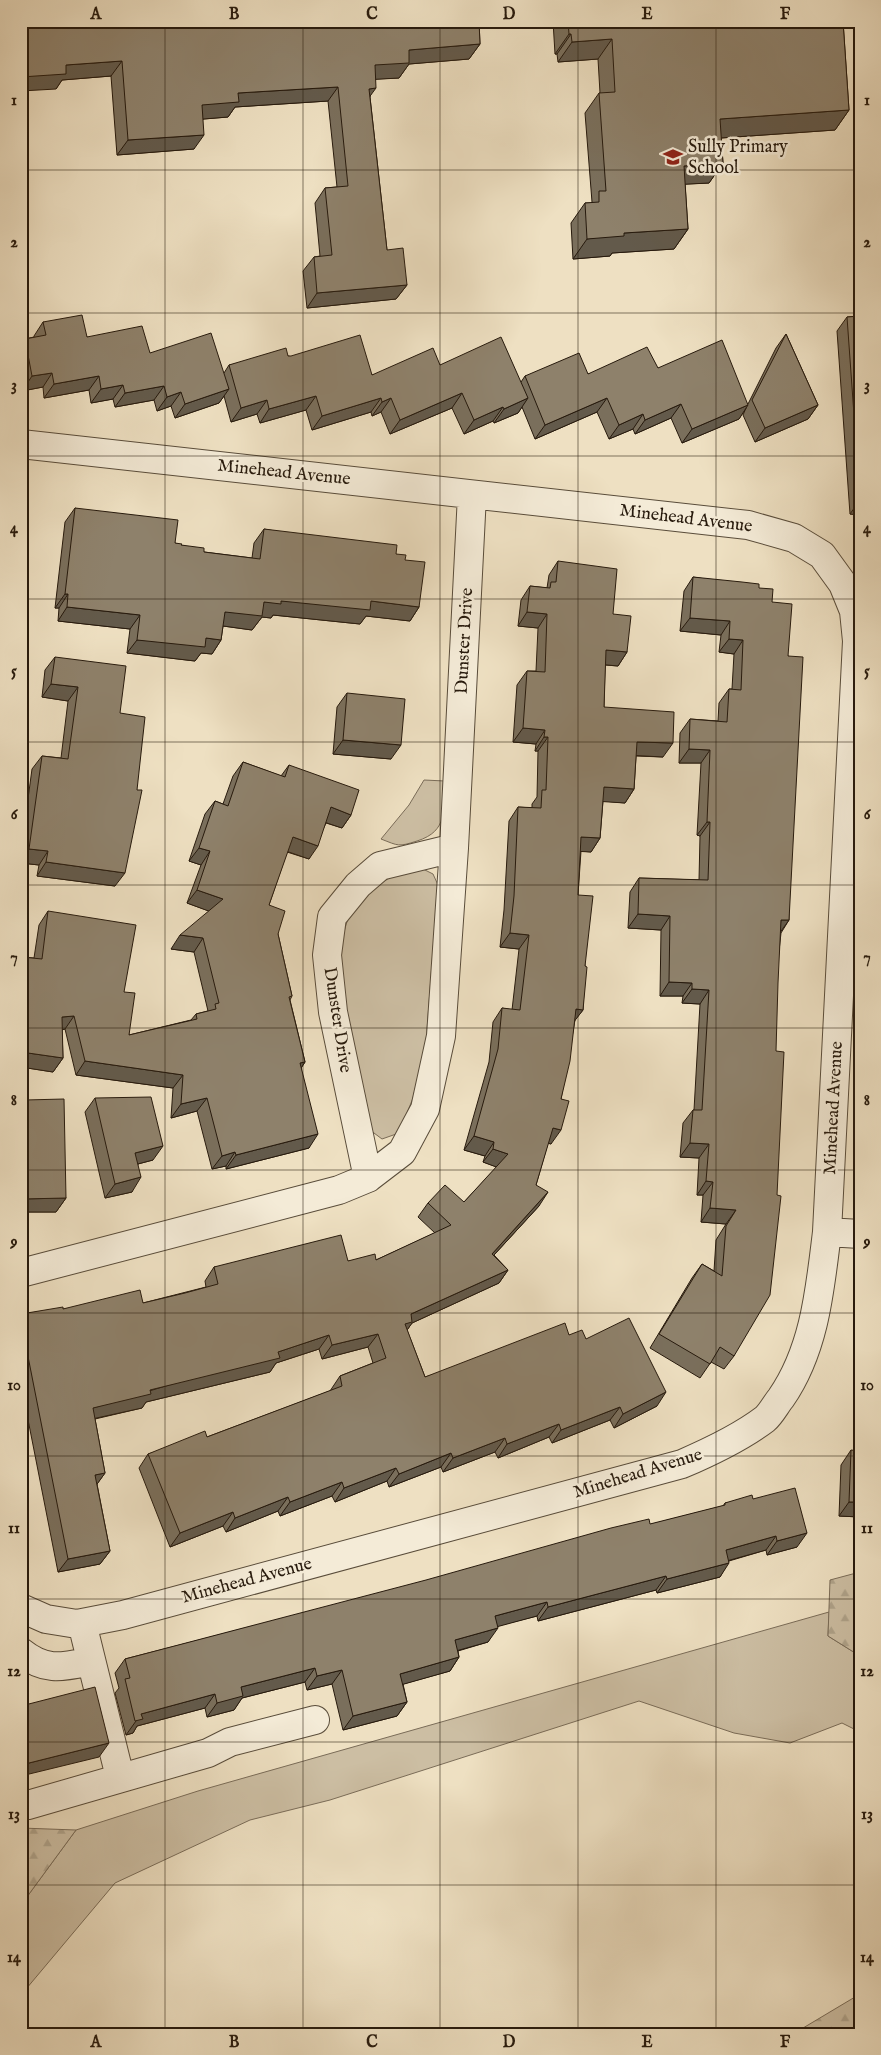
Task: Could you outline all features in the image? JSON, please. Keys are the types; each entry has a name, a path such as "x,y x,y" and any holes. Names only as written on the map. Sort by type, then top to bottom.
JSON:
{"street":[{"name":"Minehead Avenue","path":"21,444 748,525 794,538 822,555 843,584 854,611 857,641 858,694 827,1232 818,1303 804,1355 793,1380 766,1418 720,1447 682,1464 123,1615 77,1624 46,1619 21,1608"},
{"name":"Dunster Drive","path":"21,1273 339,1190 368,1178 402,1152 425,1109 442,1036 454,848 472,494"},
{"name":"Dunster Drive","path":"368,1178 333,1012 327,955 332,917 358,886 380,866 454,848"},
{"path":"827,1232 860,1234"},
{"path":"82,1623 120,1777"},
{"path":"21,1652 33,1661 58,1668 91,1661"},
{"path":"21,1802 28,1805 208,1753 230,1742 315,1720"}],"green space":[{"path":"424,780 445,781 444,810 435,831 427,837 402,845 381,839 409,805"},
{"path":"419,867 433,874 438,885 426,1043 413,1098 399,1133 382,1139 370,1130 341,983 340,945 349,915 372,888 393,876"},
{"path":"860,1572 860,1656 828,1636 830,1580"},
{"path":"829,1612 828,1636 860,1656 860,1732 842,1723 790,1743 734,1733 639,1701 330,1800 250,1820 115,1883 21,1995 21,1905 76,1830 198,1791"},
{"path":"21,1828 76,1830 21,1905"},
{"path":"860,1989 860,2034 793,2034 855,1997"}],"building":[{"path":"21,21 52,21 52,23 99,21 100,24 158,21 159,26 208,21 479,21 480,44 409,50 409,63 375,65 376,88 369,89 387,250 403,248 407,285 317,293 314,257 332,255 325,188 348,186 338,87 238,93 239,102 202,105 204,135 128,140 122,61 66,65 66,74 21,77"},
{"path":"568,21 843,21 849,110 720,119 723,163 684,166 688,229 624,233 624,236 587,239 585,203 599,202 599,191 606,191 599,93 615,92 612,39 572,42"},
{"path":"82,315 87,337 142,326 150,353 211,333 229,389 185,404 181,392 167,397 164,386 125,393 123,385 101,389 99,376 54,384 52,373 32,376 25,339 46,335 43,322"},
{"path":"860,316 860,499 847,317"},
{"path":"786,334 818,405 765,428 752,400"},
{"path":"360,335 372,375 433,348 440,365 501,337 528,398 474,420 462,393 400,420 391,398 382,402 381,398 322,416 316,396 269,409 267,400 241,408 229,365 286,348 288,356 291,356"},
{"path":"722,340 748,405 692,429 681,404 645,420 643,414 619,425 607,398 545,425 525,376 579,353 588,374 647,347 658,368"},
{"path":"75,508 178,520 175,543 204,548 204,552 260,559 264,529 397,545 396,554 406,555 405,560 425,562 419,607 371,601 370,610 281,601 281,604 264,602 262,616 225,612 221,640 206,638 205,647 137,640 140,615 67,607 68,594 65,594"},
{"path":"558,561 617,569 613,614 631,616 627,652 606,650 604,707 674,712 673,743 637,742 634,789 604,787 600,838 581,837 578,895 593,896 585,966 587,967 583,1010 576,1009 570,1061 561,1099 569,1101 561,1130 553,1128 536,1185 548,1192 492,1254 508,1270 411,1314 412,1322 405,1324 425,1377 565,1323 569,1335 582,1330 586,1339 629,1318 666,1392 623,1414 620,1407 561,1430 559,1424 507,1444 505,1438 453,1458 451,1453 399,1474 396,1468 344,1488 342,1482 290,1502 288,1497 235,1518 233,1512 180,1533 148,1454 205,1431 207,1437 342,1386 340,1376 386,1358 378,1334 332,1345 329,1335 278,1352 280,1358 150,1390 151,1394 93,1408 105,1473 95,1475 110,1551 68,1559 21,1314 63,1307 63,1309 140,1290 143,1303 185,1293 218,1284 214,1267 341,1235 348,1261 375,1254 376,1260 451,1225 428,1203 445,1185 464,1202 508,1154 493,1149 494,1142 474,1136 498,1049 502,1008 520,1010 529,935 510,933 514,896 518,807 541,808 542,790 546,790 548,737 544,737 545,730 523,728 527,671 545,672 547,614 527,612 530,586 550,588 551,582 556,582"},
{"path":"693,577 759,584 759,588 773,589 772,602 792,604 788,656 803,657 789,920 781,920 776,1051 784,1052 777,1195 781,1196 770,1295 734,1356 720,1347 710,1364 659,1334 702,1264 722,1276 726,1226 736,1210 710,1208 713,1182 706,1181 709,1144 690,1143 693,1110 702,1110 709,990 692,989 692,983 669,982 670,916 638,914 639,878 708,880 710,822 707,822 710,750 689,749 690,719 727,722 729,689 741,690 743,640 729,639 730,621 690,618"},
{"path":"55,657 126,666 120,713 145,717 137,790 142,790 125,873 46,862 48,851 29,849 42,756 68,759 78,687 51,684"},
{"path":"347,693 405,699 401,745 343,740"},
{"path":"243,762 285,777 289,765 359,790 351,815 331,807 318,846 293,837 269,905 285,911 278,934 292,996 289,997 305,1062 300,1063 318,1134 236,1155 235,1152 222,1156 207,1098 181,1104 183,1075 85,1061 74,1016 62,1017 63,1058 21,1052 21,1035 28,985 21,984 21,959 22,957 42,959 48,911 136,925 124,992 135,993 129,1035 197,1019 196,1014 216,1009 215,1004 219,1003 203,938 180,935 223,899 197,890 210,851 199,848 215,801 228,806"},
{"path":"151,1097 163,1146 135,1153 141,1177 115,1184 95,1098"},
{"path":"64,1099 66,1198 22,1199 21,1113 26,1113 25,1100"},
{"path":"851,1450 860,1451 860,1502 849,1502"},
{"path":"795,1488 807,1533 777,1541 776,1536 726,1550 729,1563 667,1579 666,1576 548,1607 547,1602 495,1616 498,1628 455,1640 459,1657 400,1674 407,1702 353,1716 342,1670 317,1676 315,1668 241,1687 243,1696 217,1703 215,1694 141,1714 143,1719 135,1721 125,1679 130,1678 125,1659 426,1580 611,1528 649,1519 650,1524 725,1505 725,1503 752,1495 753,1499"},
{"path":"95,1687 109,1743 21,1765 21,1706"}],"place":[{"name":"Sully Primary School","path":"673,157"}]}
